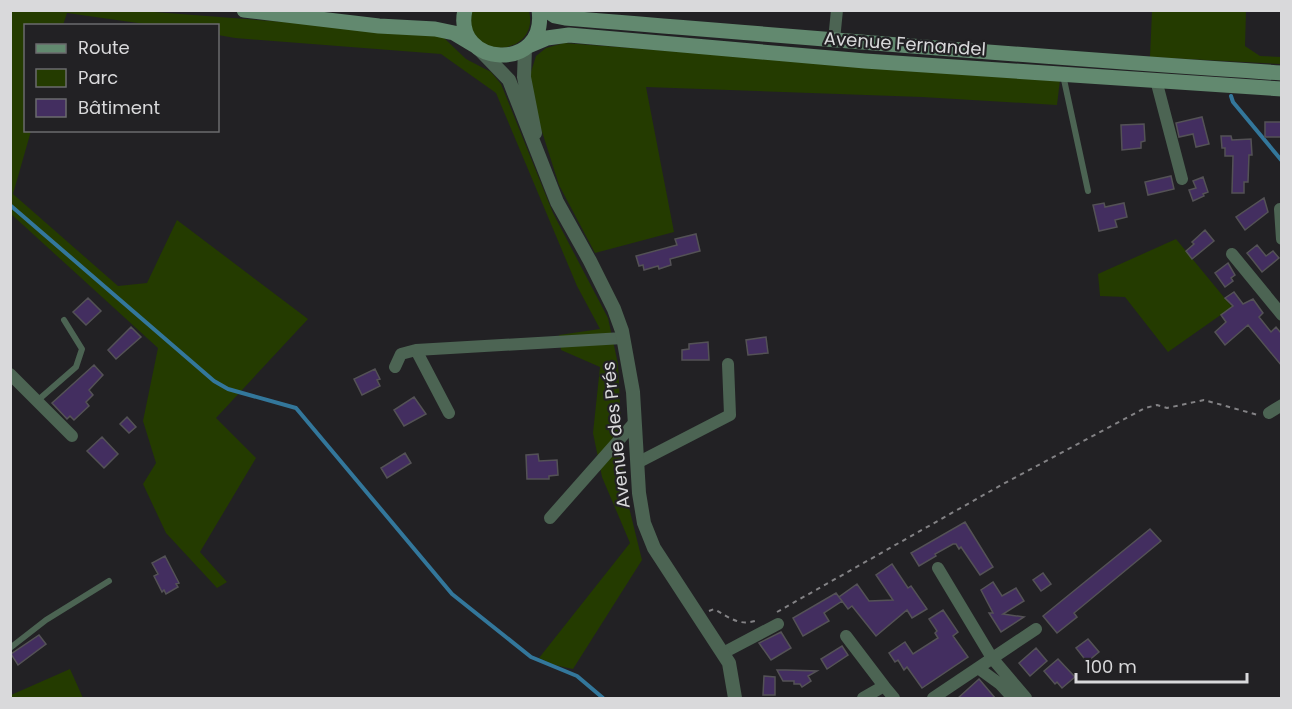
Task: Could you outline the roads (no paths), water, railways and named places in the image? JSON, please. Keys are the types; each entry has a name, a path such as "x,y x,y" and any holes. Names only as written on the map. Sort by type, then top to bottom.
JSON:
{"main road":[{"name":"Avenue Fernandel","path":"244,10 379,26 435,29 454,33 488,54 501,56 514,54 547,38 569,36 865,61 1281,89"},
{"path":"465,10 464,25 468,36 476,46"},
{"path":"527,47 536,36 539,10"},
{"name":"Avenue Fernandel","path":"546,10 555,16 565,18 1106,62 1281,73"}],"street":[{"path":"834,40 837,10"},
{"name":"Avenue des Prés","path":"476,46 509,80 557,202 614,309 623,338 633,392 639,493 644,523 654,548 729,663 735,699"},
{"name":"Avenue des Prés","path":"527,47 524,77 540,162"},
{"path":"1156,80 1182,179"},
{"path":"1280,209 1281,239"},
{"path":"1232,254 1281,315"},
{"path":"395,367 401,354 416,351 623,338"},
{"path":"416,351 449,413"},
{"path":"637,462 730,416 728,364"},
{"path":"10,374 72,436"},
{"path":"1269,413 1281,405"},
{"path":"550,518 634,423"},
{"path":"938,568 992,658 1026,699"},
{"path":"723,653 776,619"},
{"path":"933,699 1036,629"},
{"path":"846,636 894,699"},
{"path":"978,668 1000,684 1013,699"},
{"path":"863,699 884,686"}],"lane":[{"path":"1062,74 1088,191"},
{"path":"37,401 76,367 82,349 64,321"},
{"path":"10,648 46,621 110,581"}],"waterway":[{"path":"1231,96 1233,102 1282,161"},
{"path":"10,205 214,381 228,389 296,408 452,594 531,657 577,676 603,698"}]}
